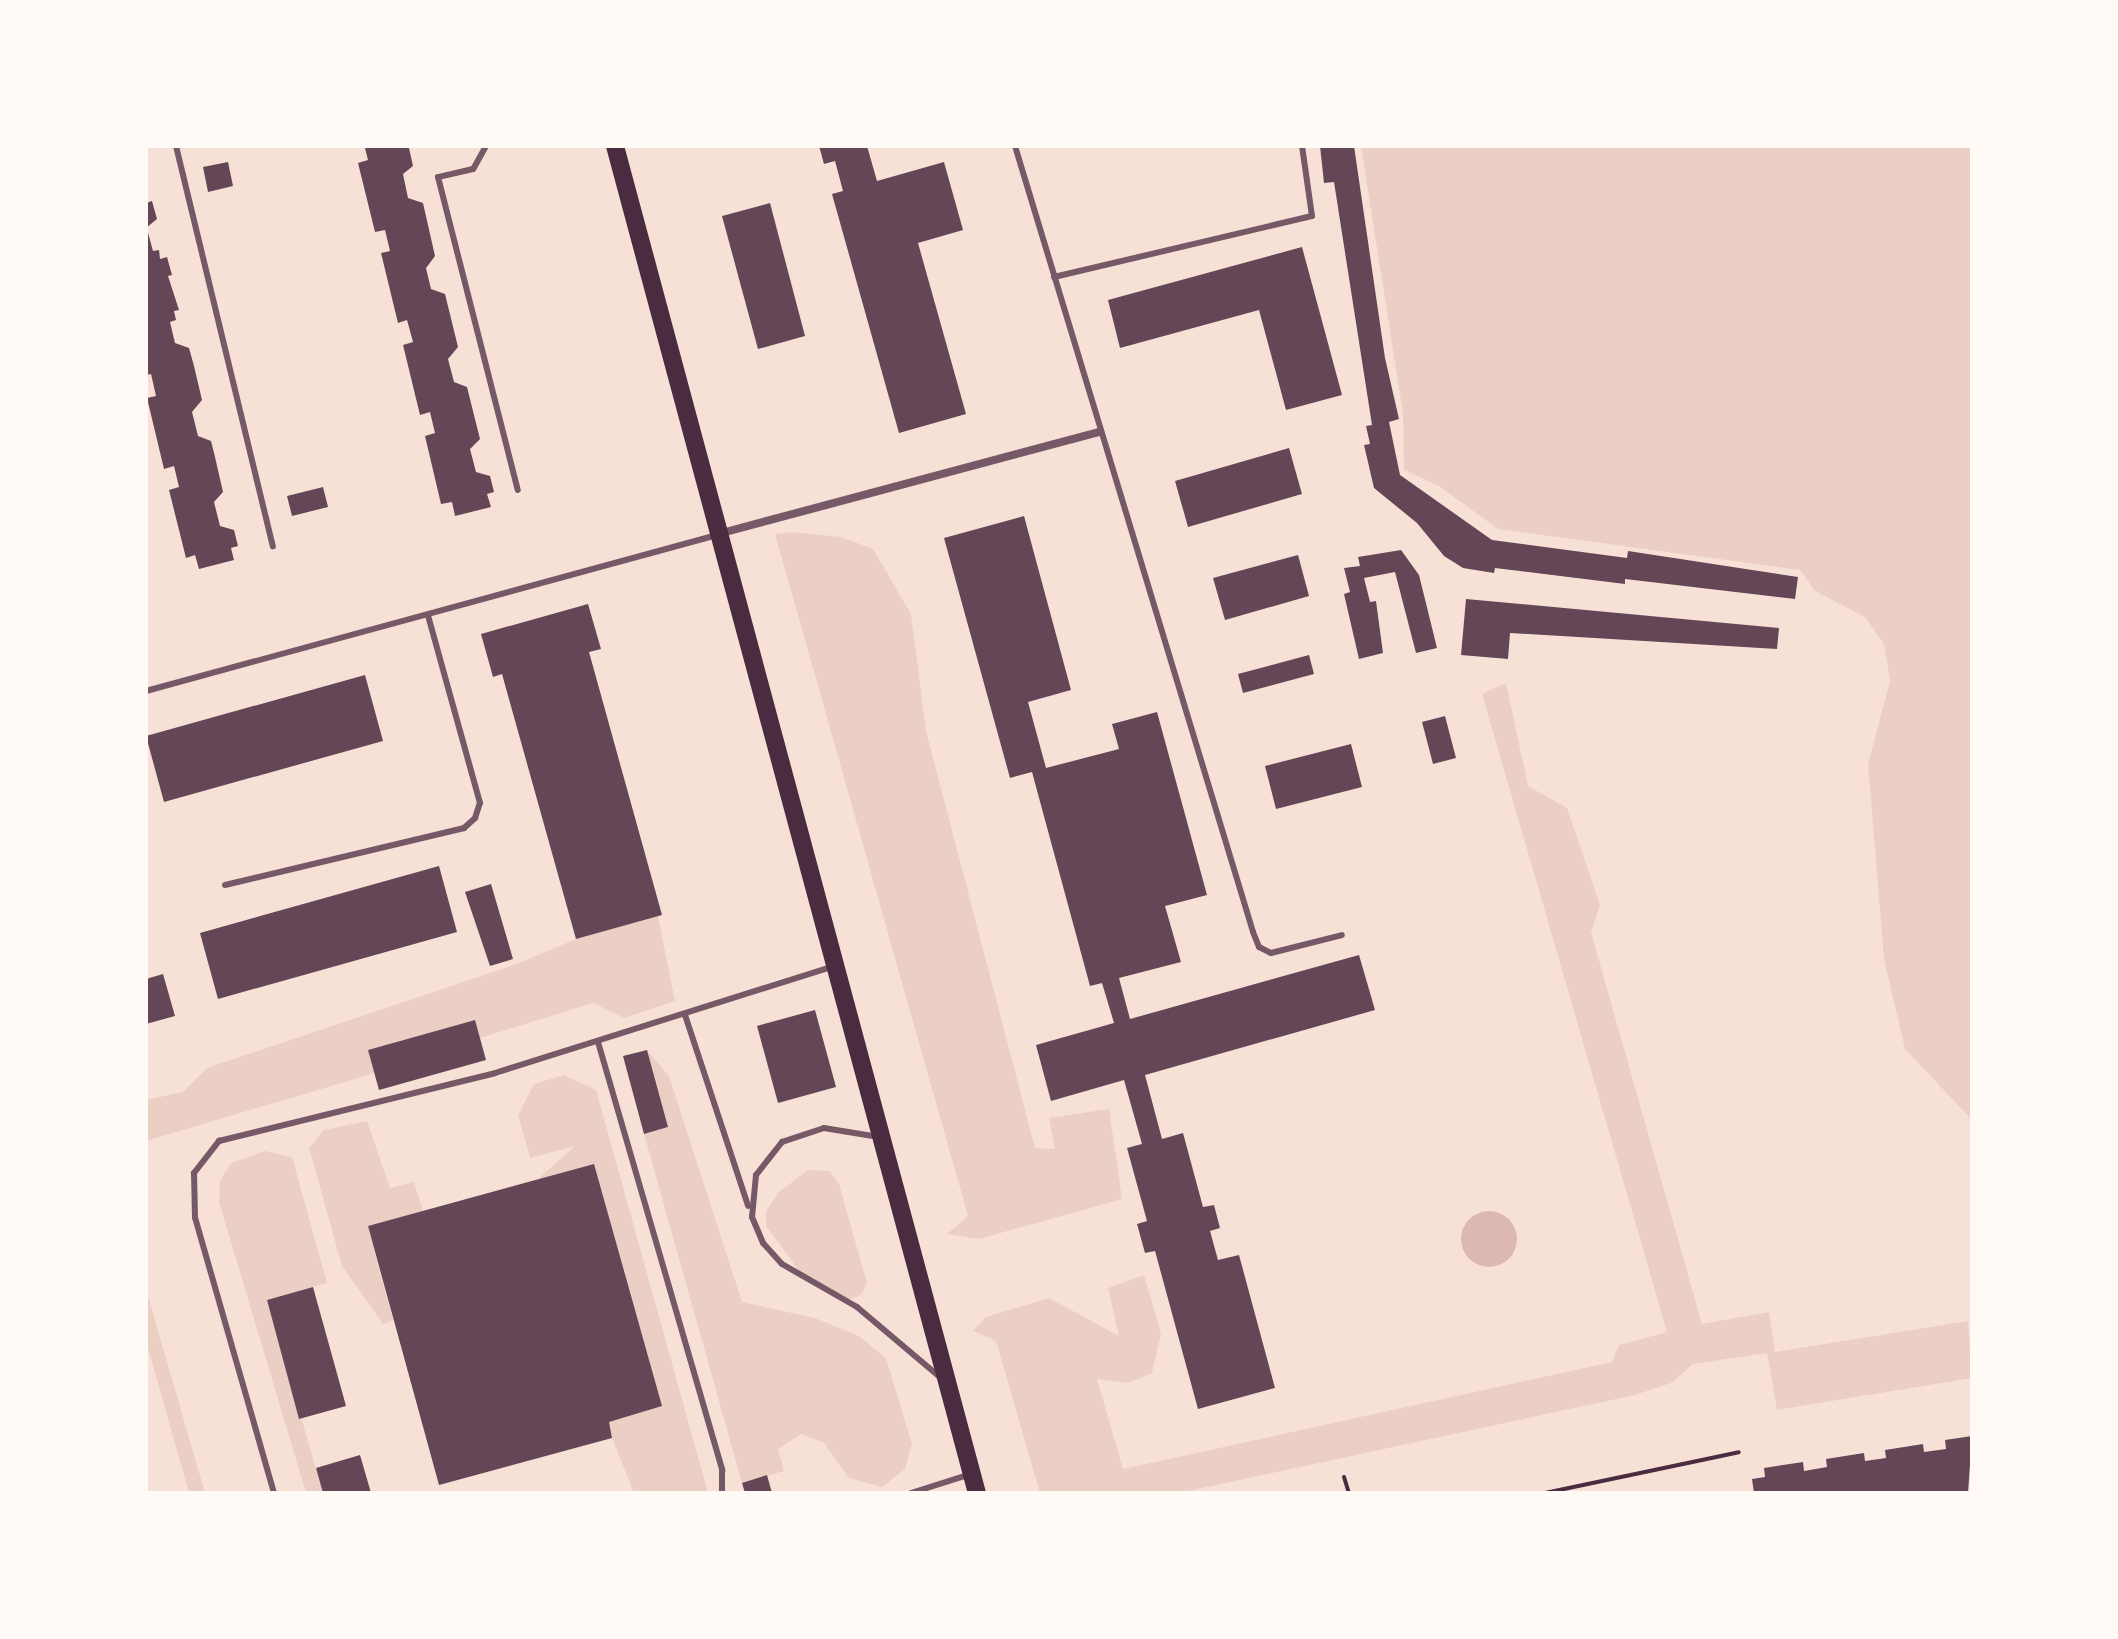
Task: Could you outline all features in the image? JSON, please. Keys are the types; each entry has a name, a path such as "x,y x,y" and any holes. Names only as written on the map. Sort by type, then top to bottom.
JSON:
{"main road":[{"path":"615,146 717,535 977,1493"}],"street":[{"path":"717,535 1100,432"}],"lane":[{"path":"176,146 273,546"},
{"path":"486,146 473,169 438,177 518,490"},
{"path":"1015,146 1259,947 1271,953 1342,935"},
{"path":"1054,277 1312,216 1302,146"},
{"path":"146,691 717,535"},
{"path":"225,885 464,828 475,818 480,803 428,616"},
{"path":"274,1493 195,1217 194,1173 204,1156 219,1141 495,1073 836,966"},
{"path":"685,1015 763,1243 782,1264 868,1314 946,1382"},
{"path":"598,1042 722,1470 722,1493"},
{"path":"752,1217 756,1175 782,1142 824,1128 879,1137"},
{"path":"911,1493 972,1474"}],"path":[{"path":"1545,1493 1739,1452"},
{"path":"1344,1477 1349,1493"}],"shaded area":[{"path":"1361,146 1972,146 1972,1120 1905,1049 1884,959 1868,764 1890,681 1884,644 1865,617 1815,591 1800,570 1498,529 1439,486 1404,470 1403,414"},
{"path":"792,532 841,537 873,549 911,614 926,731 1035,1148 1055,1149 1049,1118 1109,1109 1122,1199 979,1239 947,1234 968,1216 775,534"},
{"path":"1506,683 1528,786 1567,808 1600,905 1591,932 1702,1324 1769,1312 1775,1352 1968,1321 1972,1378 1777,1410 1767,1353 1693,1364 1671,1383 1635,1395 1179,1493 1040,1493 996,1341 973,1331 986,1317 1049,1298 1119,1336 1108,1288 1144,1275 1161,1334 1152,1373 1128,1383 1097,1379 1123,1469 1612,1362 1619,1345 1667,1332 1482,694"},
{"path":"658,916 675,1001 624,1018 593,1003 480,1038 475,1020 368,1050 375,1073 146,1141 146,1100 183,1092 207,1068 514,965 576,939"},
{"path":"647,1050 669,1076 742,1302 815,1318 859,1336 886,1358 912,1444 905,1469 882,1487 849,1478 824,1443 801,1434 778,1449 784,1471 742,1483 644,1134 668,1127"},
{"path":"564,1075 596,1090 708,1493 634,1493 612,1438 537,1180 575,1146 530,1158 518,1115 534,1084"},
{"path":"367,1121 390,1188 414,1182 423,1211 368,1227 393,1320 383,1324 342,1266 309,1148 324,1130"},
{"path":"265,1151 292,1157 327,1283 267,1300 323,1493 306,1493 219,1202 220,1181 231,1163"},
{"path":"808,1170 830,1171 839,1184 867,1283 861,1295 848,1300 806,1280 766,1226 766,1211 779,1192"},
{"path":"1489,1211 1509,1219 1517,1239 1509,1259 1489,1267 1469,1259 1461,1239 1469,1219"},
{"path":"146,1289 205,1493 189,1493 146,1341"}],"building":[{"path":"819,146 867,146 877,181 944,162 963,230 918,243 966,414 899,433 832,194 843,191 835,161 824,164"},
{"path":"1320,146 1354,146 1385,358 1399,419 1389,422 1400,475 1492,540 1627,558 1628,551 1798,577 1795,599 1625,579 1625,584 1495,568 1494,573 1463,568 1444,556 1417,523 1374,488 1364,445 1370,444 1366,426 1372,425 1334,182 1324,183"},
{"path":"365,148 409,148 413,166 403,174 408,198 423,203 435,256 426,268 431,289 445,294 458,347 448,359 454,382 467,387 480,439 470,449 476,472 490,476 494,492 487,494 491,507 455,516 452,502 441,504 425,436 435,433 430,412 420,415 403,345 413,342 407,320 398,323 381,253 390,251 385,230 375,232 358,163 368,160"},
{"path":"228,162 233,186 208,192 203,167"},
{"path":"152,201 157,219 146,228 146,203"},
{"path":"770,203 805,336 758,349 722,216"},
{"path":"147,229 153,251 159,250 160,259 167,257 172,275 168,276 179,310 174,311 176,320 170,322 175,343 189,348 194,366 202,400 192,412 198,436 211,441 215,457 223,492 214,502 220,526 234,530 238,546 231,548 234,560 199,569 195,555 186,558 169,490 179,487 174,466 164,469 147,398 156,396 151,374 146,375"},
{"path":"1302,247 1342,395 1286,410 1259,310 1120,348 1108,300"},
{"path":"1289,448 1302,494 1188,527 1175,481"},
{"path":"323,487 328,507 292,516 287,496"},
{"path":"1024,516 1071,690 1028,702 1046,768 1119,749 1112,724 1157,712 1207,895 1165,906 1181,962 1119,978 1130,1019 1359,955 1375,1010 1145,1075 1162,1139 1183,1133 1203,1207 1214,1205 1220,1228 1210,1231 1218,1260 1239,1255 1275,1388 1198,1409 1155,1251 1145,1253 1137,1224 1147,1221 1127,1148 1142,1144 1124,1080 1051,1101 1036,1045 1114,1023 1102,983 1090,986 1032,772 1010,778 944,538"},
{"path":"1401,550 1419,575 1437,648 1416,653 1395,572 1364,578 1370,602 1376,601 1383,653 1359,659 1344,594 1350,592 1344,568 1360,566 1358,557"},
{"path":"1298,555 1309,596 1225,620 1213,578"},
{"path":"1466,599 1779,628 1777,649 1510,633 1508,659 1461,655"},
{"path":"588,604 601,649 589,652 662,915 576,939 502,674 493,677 481,634"},
{"path":"1309,655 1314,674 1243,693 1238,674"},
{"path":"365,675 383,741 164,802 146,736"},
{"path":"1445,716 1456,758 1433,764 1422,722"},
{"path":"1351,744 1362,787 1276,809 1265,766"},
{"path":"439,866 457,932 218,999 200,933"},
{"path":"491,884 513,959 490,966 465,892"},
{"path":"163,974 175,1016 146,1024 146,979"},
{"path":"815,1010 836,1087 778,1103 757,1026"},
{"path":"475,1020 486,1060 379,1090 368,1050"},
{"path":"647,1050 668,1127 644,1134 623,1056"},
{"path":"594,1164 662,1406 609,1422 612,1438 439,1485 368,1226"},
{"path":"313,1287 346,1406 299,1419 267,1300"},
{"path":"1972,1436 1968,1493 1754,1493 1752,1479 1765,1477 1764,1468 1803,1462 1804,1471 1827,1467 1826,1459 1864,1453 1865,1461 1886,1458 1885,1450 1923,1444 1924,1452 1946,1449 1945,1440"},
{"path":"360,1455 371,1493 323,1493 316,1468"},
{"path":"767,1475 772,1493 745,1493 742,1483"}]}
